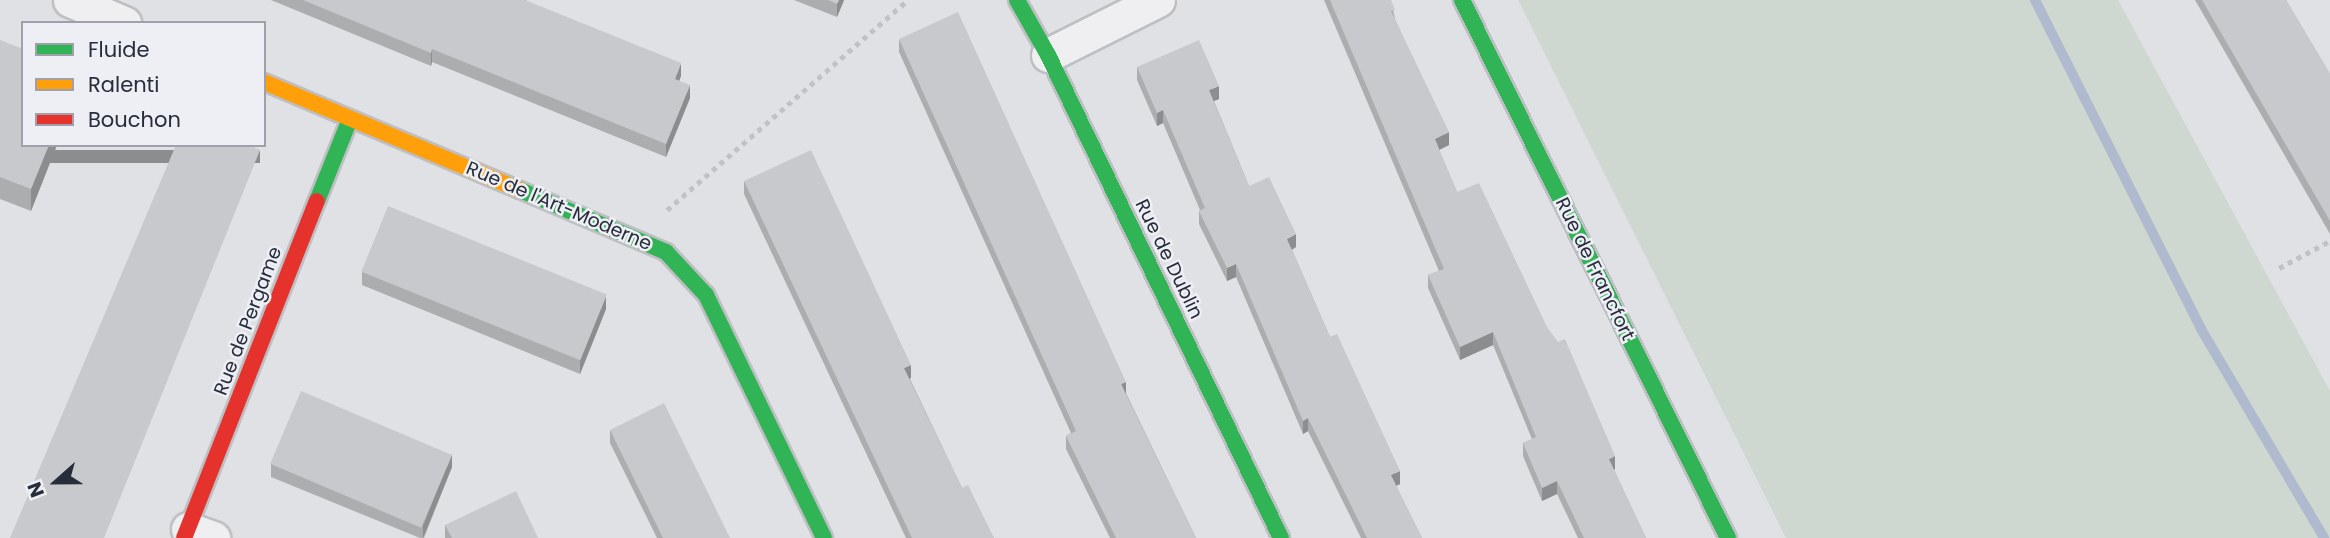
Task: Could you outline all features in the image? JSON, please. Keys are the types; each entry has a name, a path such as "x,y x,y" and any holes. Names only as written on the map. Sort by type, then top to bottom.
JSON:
{"street":[{"path":"70,0 119,21"},
{"name":"Rue de Dublin","path":"1017,0 1048,55 1280,538"},
{"path":"1048,55 1158,0"},
{"name":"Rue de Francfort","path":"1462,0 1728,538"},
{"name":"Rue de l'Art-Moderne","path":"266,83 652,243 686,269 733,348 824,538"},
{"name":"Rue de Pergame","path":"195,535 350,119"}],"path":[{"path":"667,210 908,0"},
{"path":"2279,268 2330,241"}],"shaded area":[{"path":"1518,0 2118,0 2330,391 2330,538 1786,538"}],"building":[{"path":"303,0 525,0 681,63 675,79 690,85 666,144"},
{"path":"1330,0 1391,0 1395,10 1391,11 1449,132 1435,139 1457,192 1479,183 1547,327 1558,342 1565,339 1615,456 1609,459 1646,538 1584,538 1557,481 1542,488 1523,443 1536,437 1493,332 1460,347 1428,275 1444,269"},
{"path":"2202,0 2286,0 2330,74 2330,221"},
{"path":"958,12 1126,382 1121,384 1196,538 1116,538 1066,436 1076,431 899,39"},
{"path":"0,40 21,48 21,147 48,147 31,189 0,177"},
{"path":"1199,40 1219,86 1209,90 1249,186 1269,177 1296,234 1287,239 1330,337 1337,334 1400,471 1391,475 1422,538 1367,538 1308,418 1303,421 1236,264 1227,268 1199,211 1205,208 1163,110 1157,113 1137,67"},
{"path":"175,147 253,147 260,150 104,538 10,538"},
{"path":"811,150 911,365 904,368 962,488 968,485 994,538 912,538 744,181"},
{"path":"388,206 607,294 580,360 361,272"},
{"path":"301,391 452,455 421,528 270,464"},
{"path":"664,403 730,538 663,538 610,430"},
{"path":"516,491 538,538 452,538 445,525"}],"waterway":[{"path":"2035,0 2201,329 2324,538"}],"traffic: fast":[{"path":"1017,0 1048,55 1281,538"},
{"path":"1462,0 1728,538"},
{"path":"317,201 350,119"},
{"path":"520,190 666,252 706,295 824,538"}],"traffic: slow":[{"path":"266,83 520,190"}],"traffic: jam":[{"path":"184,538 317,201"}]}
